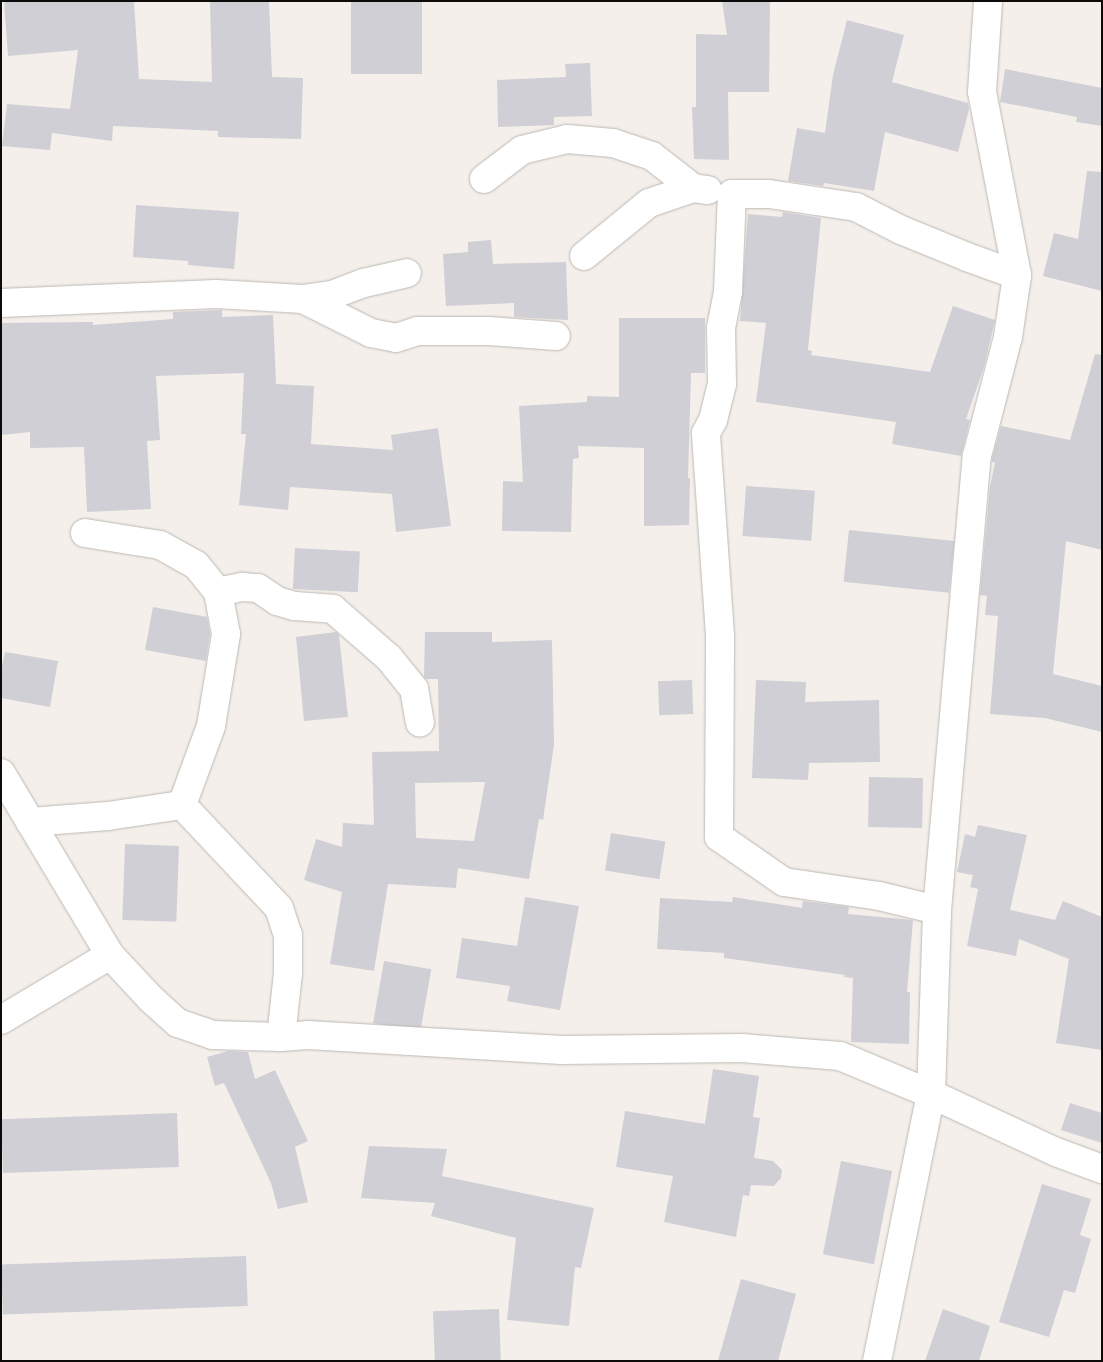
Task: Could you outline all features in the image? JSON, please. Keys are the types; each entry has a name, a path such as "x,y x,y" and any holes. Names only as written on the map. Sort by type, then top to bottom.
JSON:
{"street":[{"path":"877,1361 932,1094 937,910 977,456 1008,337 1018,275 982,92 988,1"},
{"path":"484,179 522,150 567,139 613,143 652,156 693,188"},
{"path":"584,256 648,203 693,188 732,194 769,194 856,207 901,230 1018,275"},
{"path":"732,194 728,292 721,328 722,384 713,420 706,433 720,635 719,837 784,882 880,896 937,910"},
{"path":"1,303 216,294 303,300 332,295 364,283 408,273"},
{"path":"303,300 372,333 396,338 418,331 489,331 556,336"},
{"path":"86,533 160,545 196,565 218,592 226,634 211,726 182,806"},
{"path":"218,592 242,587 258,588 277,601 294,606 333,609 389,658 414,689 420,722"},
{"path":"1,773 110,955 178,1023 212,1034 281,1037 308,1035 562,1050 762,1049 840,1056 932,1094 1056,1152 1102,1169"},
{"path":"30,822 108,816 182,806"},
{"path":"182,806 279,908 288,935 288,973 281,1037"},
{"path":"1,1020 110,955"}],"building":[{"path":"4,1 134,1 139,79 212,82 210,1 269,1 272,77 303,78 301,139 218,137 218,131 113,126 112,141 52,133 50,150 2,146 7,104 70,109 78,50 8,56"},
{"path":"351,1 422,1 422,74 351,74"},
{"path":"722,1 770,1 769,92 728,92 729,160 694,159 692,107 696,107 696,34 727,35"},
{"path":"847,20 904,35 892,82 968,103 969,109 958,152 885,132 874,191 824,183 823,186 788,181 797,128 825,133 833,75"},
{"path":"590,63 592,116 554,117 554,125 498,127 497,80 566,77 565,64"},
{"path":"1005,69 1102,88 1102,126 1076,122 1077,117 1000,102"},
{"path":"1087,171 1102,172 1102,291 1043,276 1054,233 1078,239"},
{"path":"136,205 239,212 234,269 188,265 188,261 133,257"},
{"path":"783,212 821,218 808,350 812,351 811,355 930,372 953,306 995,320 984,367 966,419 970,420 961,456 892,444 896,422 756,402 766,323 740,321 748,214 782,217"},
{"path":"491,240 493,264 566,262 568,320 514,317 514,303 446,306 443,254 468,252 468,242"},
{"path":"222,310 222,317 273,315 276,384 314,386 311,444 393,450 391,435 438,428 451,526 396,532 392,494 290,487 288,510 239,505 246,434 241,434 244,373 156,376 160,440 147,441 151,509 87,512 84,447 30,448 30,432 1,435 1,323 93,322 93,325 173,319 173,312"},
{"path":"619,318 705,318 705,373 691,373 688,478 690,478 689,525 644,526 644,448 578,446 579,458 573,459 571,532 502,531 503,481 523,482 519,406 587,402 587,396 619,397"},
{"path":"1095,354 1102,355 1102,550 1066,541 1053,674 1102,686 1102,732 1045,718 990,714 998,616 985,615 987,596 980,595 990,487 995,462 992,462 992,459 1001,426 1070,440"},
{"path":"746,486 815,491 811,541 743,536"},
{"path":"849,530 954,541 949,593 844,582"},
{"path":"295,548 360,551 358,592 293,589"},
{"path":"153,607 207,617 210,634 206,661 145,650"},
{"path":"336,632 339,635 348,717 304,721 296,637"},
{"path":"425,632 492,632 492,642 552,640 554,745 543,820 539,819 529,879 458,868 456,888 388,884 374,971 330,964 342,892 304,880 316,839 342,847 343,823 374,825 372,752 439,751 438,679 426,679 424,677","holes":["485,782 474,841 416,838 415,783"]},
{"path":"5,652 58,661 50,707 1,698 1,671"},
{"path":"692,680 693,714 659,715 658,681"},
{"path":"756,680 806,682 805,702 879,700 880,762 809,763 808,780 752,778"},
{"path":"869,777 923,778 922,828 868,827"},
{"path":"978,825 1027,835 1010,910 1055,920 1063,901 1102,917 1102,1050 1056,1043 1069,959 1019,939 1016,956 967,946 978,889 970,887 973,875 957,872 965,834 975,837"},
{"path":"611,833 665,842 659,879 605,871"},
{"path":"125,844 179,846 176,922 122,920"},
{"path":"525,897 579,906 560,1010 507,1001 510,986 456,978 462,938 517,946"},
{"path":"733,897 802,908 803,901 849,907 848,914 913,920 907,992 910,992 909,1044 851,1042 853,978 844,977 845,975 724,958 724,953 657,949 660,898 732,902"},
{"path":"384,961 431,969 420,1031 373,1023"},
{"path":"228,1051 248,1052 255,1079 275,1070 308,1141 295,1147 308,1202 278,1209 271,1183 224,1083 215,1086 207,1057"},
{"path":"713,1069 759,1076 753,1117 760,1118 754,1158 773,1161 782,1170 781,1178 774,1186 751,1185 749,1196 743,1195 736,1237 664,1222 673,1176 616,1167 625,1111 705,1124"},
{"path":"1070,1103 1102,1113 1102,1143 1061,1130"},
{"path":"177,1113 179,1167 3,1173 1,1119"},
{"path":"369,1146 447,1149 442,1176 594,1208 581,1268 575,1267 569,1326 507,1320 516,1238 431,1216 435,1203 361,1198"},
{"path":"841,1161 892,1171 874,1264 823,1254"},
{"path":"1042,1184 1091,1199 1080,1235 1091,1239 1075,1293 1064,1290 1049,1337 999,1322"},
{"path":"246,1256 248,1306 3,1315 1,1265"},
{"path":"741,1279 796,1294 778,1361 718,1361"},
{"path":"499,1309 501,1361 435,1361 433,1311"},
{"path":"943,1309 990,1326 979,1361 925,1361"}]}
